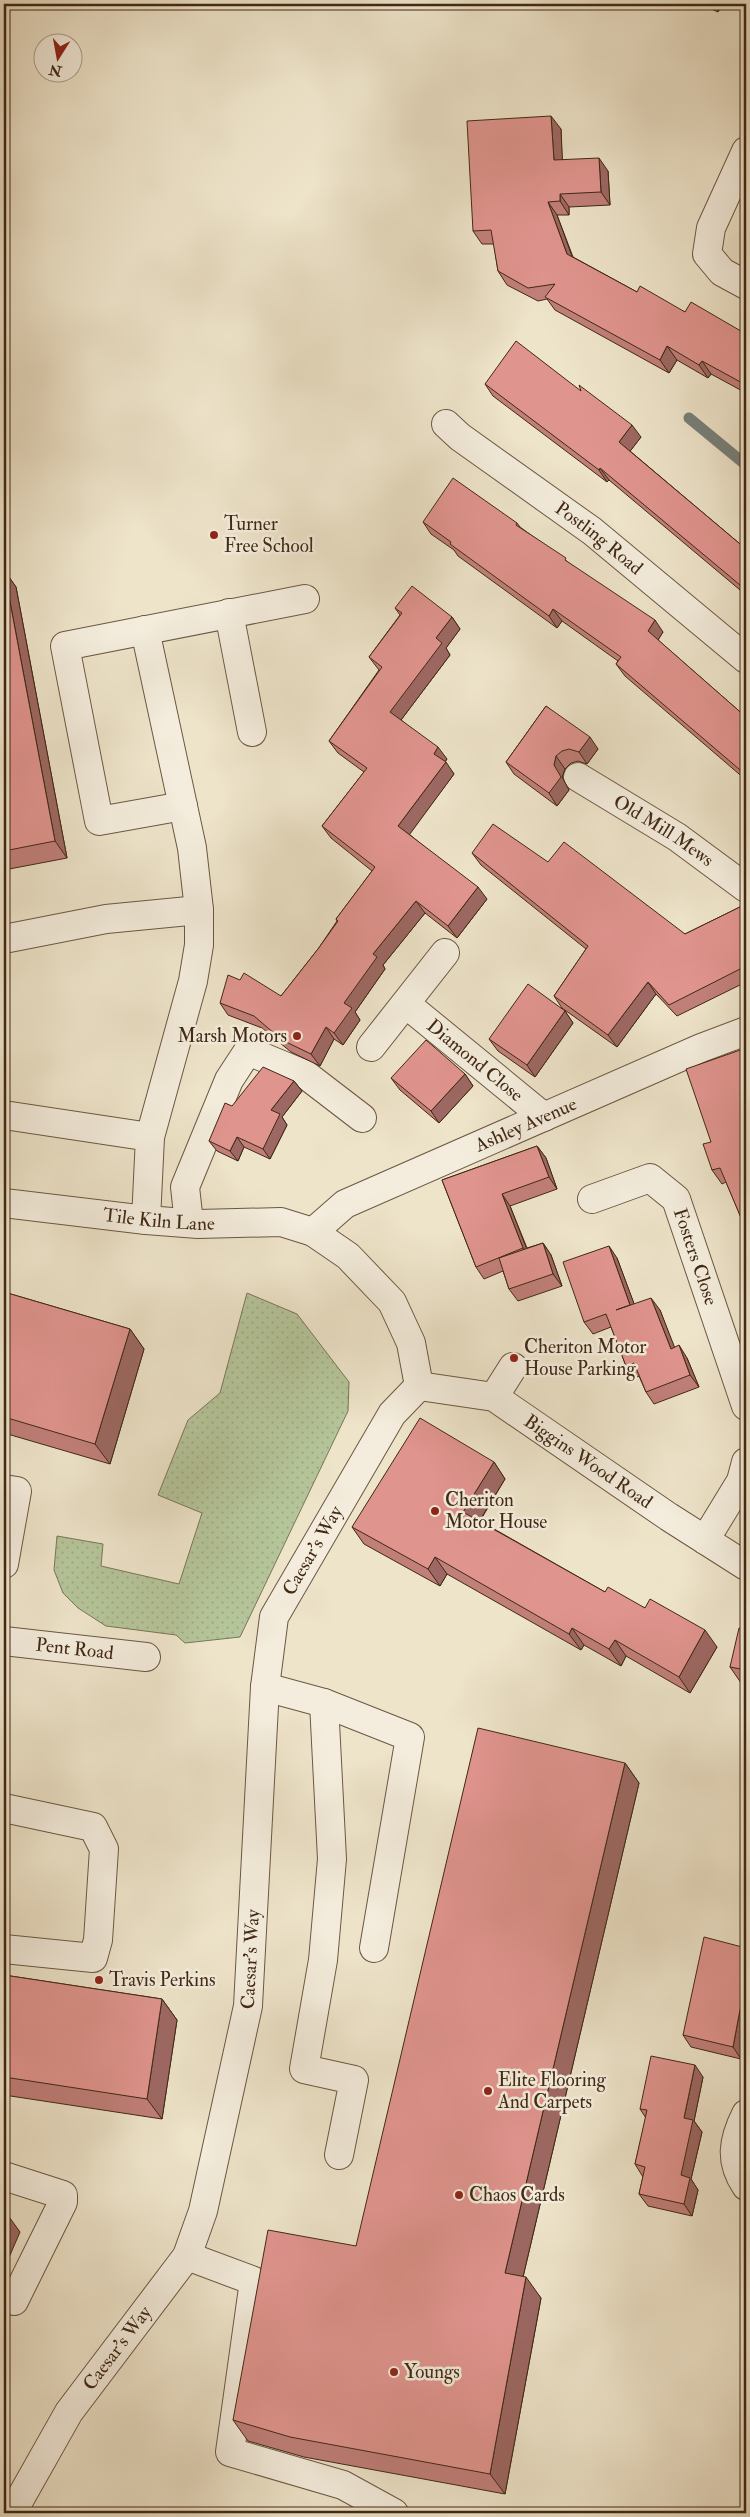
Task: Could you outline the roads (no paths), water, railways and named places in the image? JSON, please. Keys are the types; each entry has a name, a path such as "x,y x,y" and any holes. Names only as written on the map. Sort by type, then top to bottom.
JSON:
{"street":[{"path":"746,151 712,228 708,254 722,272 746,285"},
{"name":"Postling Road","path":"446,424 460,437 592,531 746,659"},
{"path":"183,806 100,821 65,646 305,599"},
{"path":"229,614 252,732"},
{"path":"145,630 192,848 199,910 199,945 193,981 150,1137 146,1220"},
{"name":"Old Mill Mews","path":"578,778 677,837 746,888"},
{"path":"4,939 106,919 199,910"},
{"path":"371,1047 445,953"},
{"name":"Diamond Close","path":"406,1004 544,1117"},
{"name":"Ashley Avenue","path":"313,1232 345,1204 701,1048 746,1031"},
{"path":"189,1223 185,1187 229,1080 248,1051 306,1075 362,1118"},
{"path":"4,1115 150,1137"},
{"name":"Fosters Close","path":"592,1199 650,1178 676,1199 739,1360 746,1406"},
{"name":"Tile Kiln Lane","path":"4,1203 146,1220 189,1223 281,1222 313,1232 348,1256 392,1302 411,1343 419,1386"},
{"path":"494,1397 513,1366"},
{"name":"Biggins Wood Road","path":"419,1386 494,1397 746,1566"},
{"name":"Caesar's Way","path":"12,2513 69,2412 187,2256 203,2211 248,2006 265,1687 274,1617 392,1414 419,1386"},
{"path":"705,1540 741,1481 746,1462"},
{"path":"4,1489 17,1491 4,1564"},
{"name":"Pent Road","path":"4,1641 146,1657"},
{"path":"265,1687 324,1703 410,1737 374,1948"},
{"path":"324,1703 332,1859 323,1960 304,2069 354,2080 339,2155"},
{"path":"4,1808 93,1827 104,1849 98,1940 93,1958 4,1949"},
{"path":"746,2114 735,2135 734,2161 746,2186"},
{"path":"4,2176 63,2195 64,2202 14,2301"},
{"path":"187,2256 254,2281 230,2452 343,2485 394,2513"}],"waterway":[{"path":"689,418 746,465"}],"place":[{"name":"Turner Free School","path":"214,535"},
{"name":"Marsh Motors","path":"297,1036"},
{"name":"Cheriton Motor House Parking","path":"514,1358"},
{"name":"Cheriton Motor House","path":"435,1511"},
{"name":"Travis Perkins","path":"99,1980"},
{"name":"Elite Flooring And Carpets","path":"488,2091"},
{"name":"Chaos Cards","path":"459,2195"},
{"name":"Youngs","path":"394,2372"}]}
